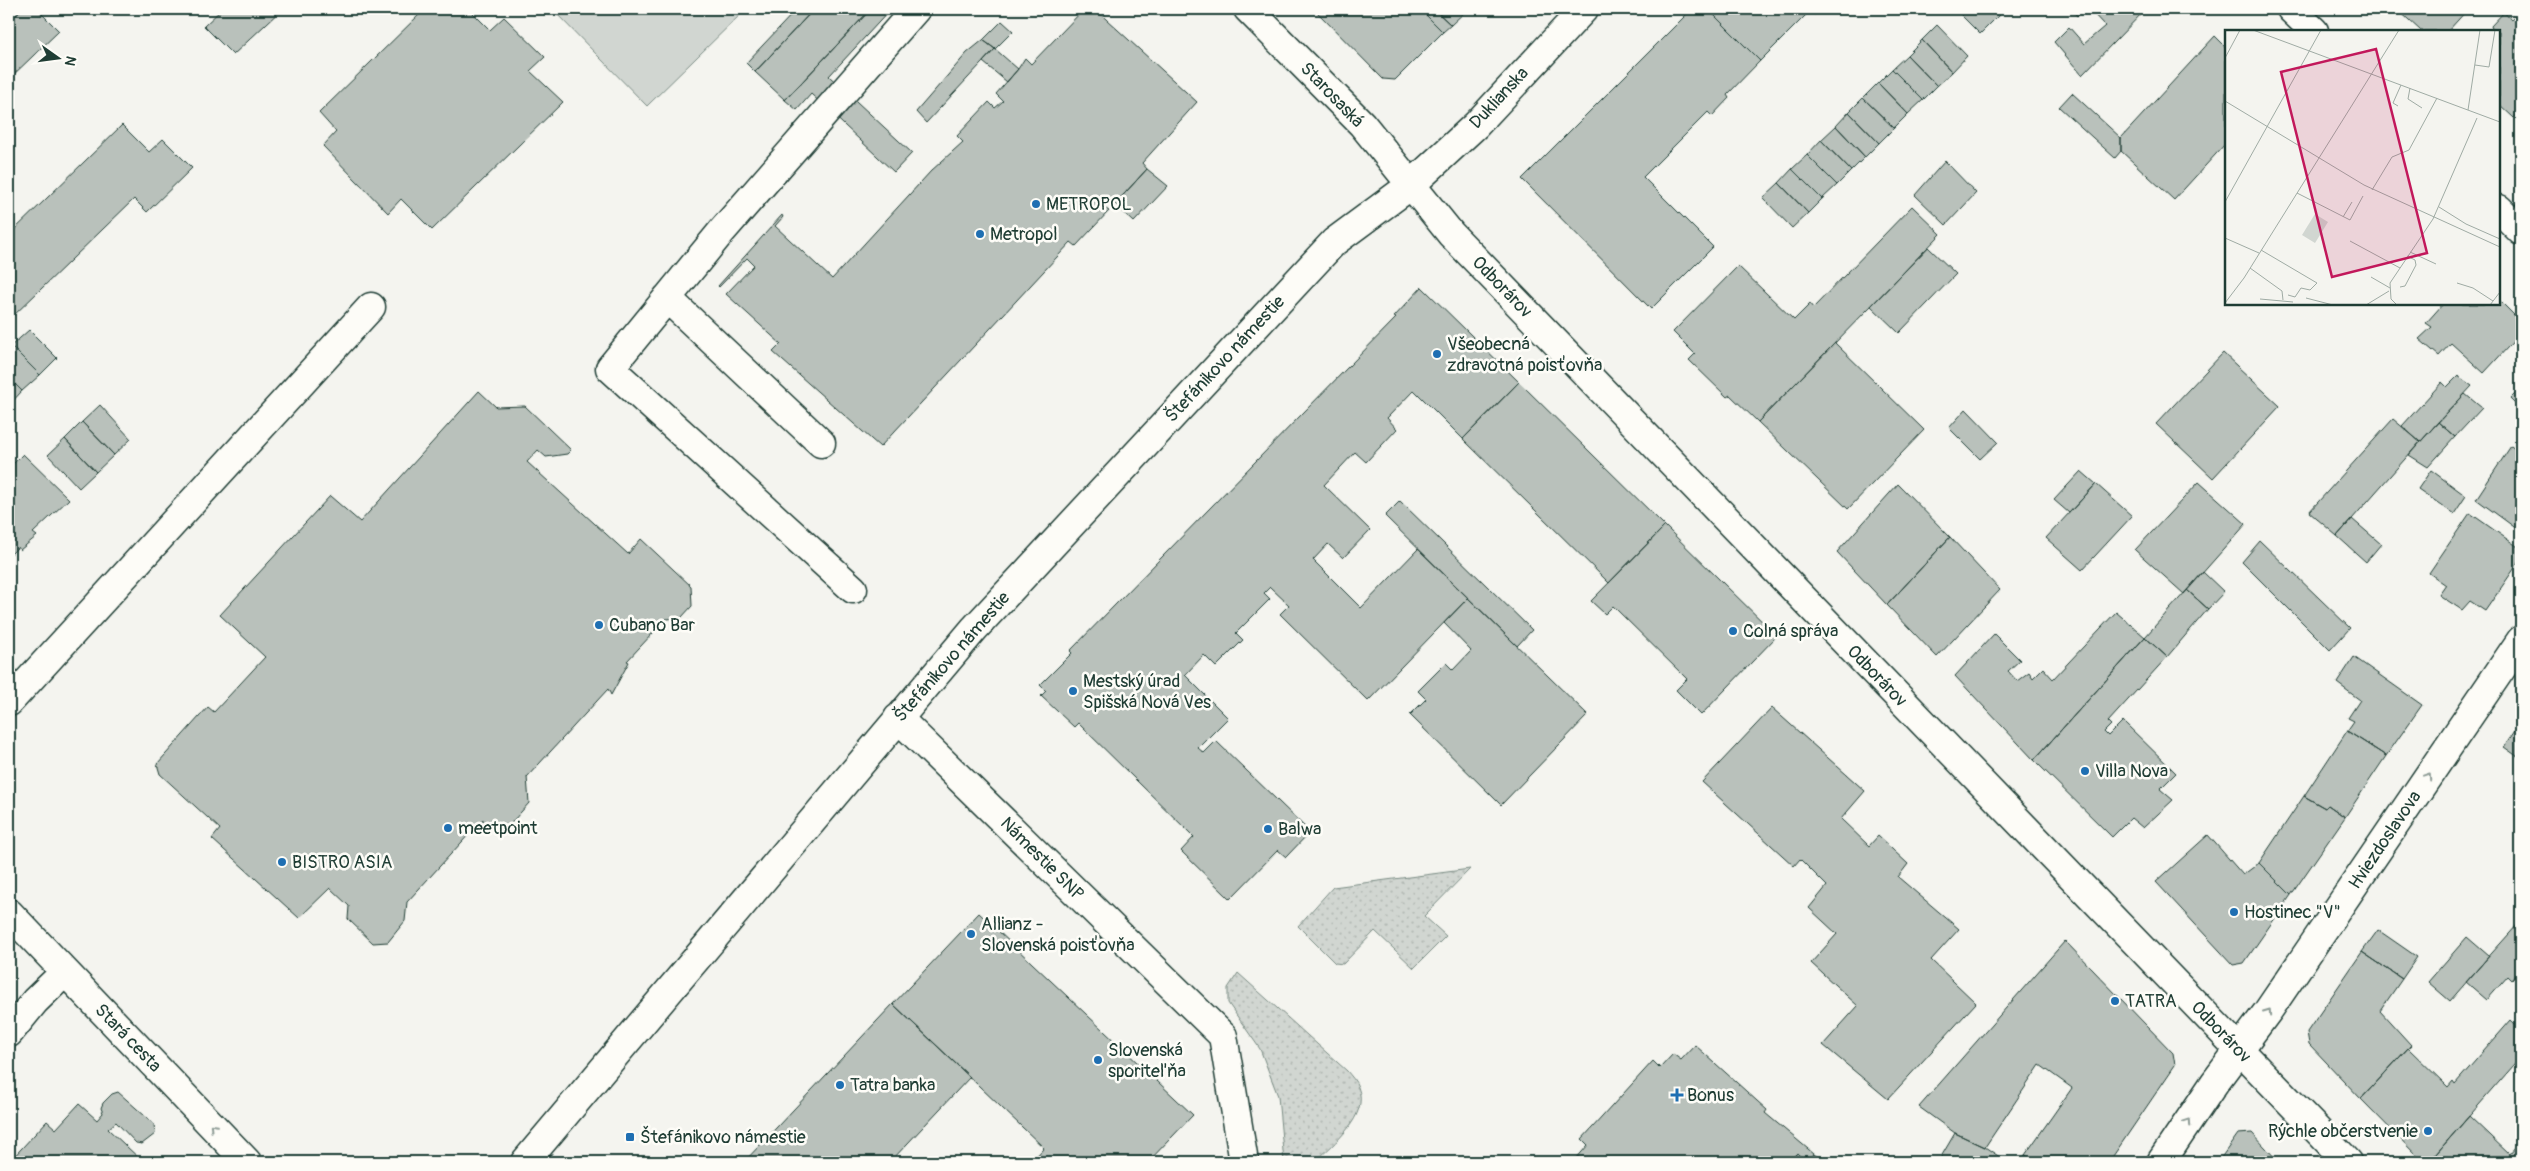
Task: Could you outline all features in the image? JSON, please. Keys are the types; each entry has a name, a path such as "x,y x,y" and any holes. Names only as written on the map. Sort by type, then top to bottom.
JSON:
{"street":[{"path":"853,589 610,368 666,298 916,9"},
{"name":"Starosaská","path":"1248,9 1362,124 1411,185"},
{"name":"Duklianska","path":"1411,185 1476,124 1584,9"},
{"path":"2291,9 2313,30"},
{"name":"Štefánikovo námestie","path":"525,1162 974,629 1334,242 1411,185"},
{"name":"Odborárov","path":"1411,185 1451,234 2348,1162"},
{"path":"2500,210 2521,231"},
{"path":"666,298 821,443"},
{"path":"9,702 371,307"},
{"name":"Hviezdoslavova","path":"2161,1162 2215,1082 2240,1052 2521,640"},
{"name":"Námestie SNP","path":"898,718 1223,1036 1244,1162"},
{"name":"Stará cesta","path":"13,929 65,972 247,1162"},
{"path":"9,1033 35,1001 65,972"}],"shaded area":[{"path":"552,9 746,9 647,106"},
{"path":"1470,869 1424,916 1446,936 1414,968 1375,931 1343,964 1335,963 1298,926 1333,887"},
{"path":"1238,973 1347,1071 1357,1085 1360,1098 1359,1108 1354,1119 1340,1138 1315,1162 1284,1162 1278,1096 1260,1049 1228,1003 1228,988"}],"building":[{"path":"9,9 16,15 22,9 37,9 59,31 9,79"},
{"path":"222,9 282,9 233,55 204,26"},
{"path":"425,9 469,9 490,30 504,17 545,57 530,71 563,102 432,230 401,199 388,213 323,146 336,132 319,113"},
{"path":"797,9 814,9 755,72 746,63"},
{"path":"814,9 871,9 785,100 755,72"},
{"path":"871,9 891,9 829,76 912,153 894,172 811,94 797,110 785,100"},
{"name":"Metropol","path":"1084,9 1095,9 1197,102 1142,163 1147,169 1115,204 1107,198 1100,205 1109,211 1076,246 1071,242 880,447 773,352 781,344 726,294 754,265 747,258 718,286 782,215 783,217 775,226 832,279 931,171 963,142 957,136 989,102 995,108 1003,101 996,94 1025,58 1031,64"},
{"path":"1314,9 1420,9 1443,32 1395,80 1383,79"},
{"path":"1420,9 1434,9 1451,25 1443,32"},
{"path":"1434,9 1468,9 1451,25"},
{"path":"1692,9 1708,9 1760,61 1727,95 1729,98 1712,116 1708,112 1643,177 1713,247 1651,309 1522,179"},
{"path":"1708,9 1821,9 1815,15 1810,11 1760,61"},
{"path":"1955,9 2005,9 1980,34"},
{"path":"2071,9 2084,9 2077,16"},
{"path":"2089,9 2146,9 2082,75 2054,42 2069,27 2084,44 2105,26"},
{"path":"2397,9 2468,9 2449,30 2420,30"},
{"path":"2521,9 2521,110 2514,118 2500,105 2500,30 2493,30 2491,26 2504,12 2511,20"},
{"path":"1002,21 1013,31 995,49 983,40"},
{"path":"1937,25 1967,56 1952,72 1922,40"},
{"path":"2215,36 2225,46 2225,144 2174,200 2121,151 2121,138"},
{"path":"983,40 995,49 926,123 916,112 967,53"},
{"path":"1922,40 1952,72 1937,86 1907,55"},
{"path":"995,49 1018,69 1007,82 983,62"},
{"path":"1907,55 1937,86 1923,100 1892,69"},
{"path":"1892,69 1923,100 1908,114 1878,83"},
{"path":"1878,83 1908,114 1894,128 1863,98"},
{"path":"2072,93 2121,138 2121,151 2115,158 2059,107"},
{"path":"1863,98 1894,128 1879,143 1849,112"},
{"path":"1849,112 1879,143 1865,157 1836,126"},
{"path":"122,125 149,152 163,139 192,168 147,212 134,199 9,320 9,235"},
{"path":"1836,126 1865,157 1851,171 1821,140"},
{"path":"1821,140 1851,171 1837,185 1807,155"},
{"path":"1807,155 1837,185 1822,199 1792,169"},
{"path":"1945,161 1976,193 1946,225 1915,195"},
{"path":"1147,169 1168,186 1134,222 1115,204"},
{"path":"1792,169 1822,199 1808,213 1779,183"},
{"path":"1779,183 1808,213 1792,228 1763,198"},
{"path":"1912,206 1941,234 1758,422 1730,395 1727,397 1689,360 1695,354 1673,332 1738,266 1794,320 1810,304 1813,308"},
{"path":"1928,247 1956,274 1899,333 1871,306"},
{"path":"1422,287 1519,382 1463,439 1414,390 1387,418 1397,429 1366,462 1355,452 1324,485 1370,530 1343,558 1328,544 1313,560 1361,608 1418,549 1468,598 1368,701 1280,614 1289,605 1270,587 1264,593 1270,599 1236,633 1243,640 1216,667 1204,655 1185,675 1228,718 1198,748 1204,753 1216,741 1310,832 1286,857 1278,850 1230,899 1181,851 1194,837 1078,723 1074,727 1041,696 1046,691 1040,685 1072,653 1070,651 1396,318 1394,317"},
{"path":"2500,301 2521,322 2521,333 2484,373 2451,343 2439,356 2419,339 2432,327 2426,323 2442,305 2500,305"},
{"path":"29,330 57,358 40,375 11,346"},
{"path":"1835,343 1924,430 1848,509 1758,422"},
{"path":"11,346 40,375 22,391 9,378 9,348"},
{"path":"2223,353 2280,406 2213,478 2156,424"},
{"path":"2458,376 2472,386 2420,442 2402,426 2442,382 2447,387"},
{"path":"9,378 22,391 9,405"},
{"path":"1519,382 1665,526 1609,583 1463,439"},
{"path":"2521,388 2521,410 2510,399"},
{"path":"479,391 496,407 525,406 571,450 567,454 546,457 538,450 527,462 628,554 641,539 691,586 692,606 681,618 666,619 627,661 629,662 611,695 608,689 527,777 529,803 505,830 483,830 483,819 407,902 405,921 388,942 373,943 348,919 349,906 330,888 299,918 212,839 220,829 160,774 157,764 208,707 214,712 265,657 220,615 330,496 360,522"},
{"path":"2465,394 2482,408 2455,437 2438,422"},
{"path":"100,405 131,439 114,455 82,422"},
{"path":"1966,409 1998,442 1980,459 1949,428"},
{"path":"2393,419 2420,442 2337,536 2309,512"},
{"path":"82,422 114,455 96,472 65,439"},
{"path":"2438,422 2455,437 2428,467 2409,455"},
{"path":"65,439 96,472 79,488 48,455"},
{"path":"2521,442 2521,532 2476,499 2511,446 2516,450"},
{"path":"23,454 69,499 33,533 37,536 20,550 18,547 9,556 9,468"},
{"path":"2431,470 2466,496 2454,514 2418,489"},
{"path":"2081,471 2096,484 2069,513 2054,500"},
{"path":"2199,482 2246,524 2184,594 2135,550"},
{"path":"1898,484 1950,537 1887,605 1837,552"},
{"path":"2096,484 2132,516 2082,570 2046,538"},
{"path":"1400,501 1532,630 1517,646 1385,516"},
{"path":"2470,513 2521,549 2521,559 2485,611 2470,601 2462,610 2439,595 2446,585 2429,573"},
{"path":"2352,519 2381,544 2366,562 2337,536"},
{"path":"1665,526 1777,636 1701,715 1676,690 1687,679 1613,606 1605,614 1591,601"},
{"path":"1950,537 2000,590 1937,657 1887,605"},
{"path":"2260,541 2350,628 2330,650 2242,562"},
{"path":"2203,572 2224,592 2208,609 2187,590"},
{"path":"2187,590 2208,609 2167,657 2145,637"},
{"path":"1468,598 1588,715 1501,805 1410,715 1426,699 1418,691 1446,663 1453,670 1471,651 1444,623"},
{"path":"2116,612 2145,637 2034,760 1955,676 1994,634 2020,660 2008,671 2017,681 2029,672 2033,678 2043,668 2053,679"},
{"path":"2145,637 2167,657 2108,722 2111,725 2104,732 2108,736 2123,721 2176,773 2160,789 2173,800 2143,828 2131,818 2112,837 2034,760"},
{"path":"2354,657 2422,705 2386,756 2347,731 2354,721 2348,718 2360,700 2337,683"},
{"path":"1772,708 1865,791 1841,819 1869,846 1878,836 1908,864 1898,877 1959,929 1931,960 1976,1003 1888,1099 1823,1045 1858,1006 1811,963 1837,934 1809,908 1827,886 1800,859 1794,866 1702,782"},
{"path":"2521,722 2521,759 2504,747"},
{"path":"2347,731 2386,756 2345,817 2328,805 2325,808 2304,796"},
{"path":"2304,796 2325,808 2328,805 2345,817 2291,895 2259,863"},
{"path":"2208,835 2243,875 2259,863 2291,895 2244,963 2233,965 2156,882"},
{"path":"979,913 1193,1115 1148,1162 1031,1162 1044,1148 893,1004"},
{"path":"2518,924 2521,927 2521,970 2512,980 2508,976 2487,1000 2466,982"},
{"path":"2378,930 2417,957 2402,979 2362,952"},
{"path":"2467,937 2489,956 2450,1001 2428,982"},
{"path":"2065,941 2173,1053 2175,1065 2109,1162 2037,1162 2025,1155 2072,1088 2040,1065 1985,1147 1955,1133 1919,1107"},
{"path":"2362,952 2402,979 2380,1011 2411,1045 2361,1099 2309,1044 2307,1032"},
{"path":"893,1004 970,1077 892,1160 890,1162 744,1162"},
{"path":"2521,1016 2521,1057 2429,1162 2423,1162 2361,1099 2408,1048 2448,1087 2453,1081 2455,1084 2511,1020 2515,1024"},
{"path":"1695,1045 1767,1110 1765,1113 1814,1154 1806,1162 1797,1153 1790,1161 1786,1157 1781,1162 1578,1162 1575,1160 1588,1145 1582,1139 1653,1061 1660,1068 1673,1054 1681,1060"},
{"path":"118,1092 154,1124 155,1134 142,1144 136,1143 116,1122 108,1129 143,1162 9,1162 47,1121 56,1129 79,1104 97,1120 103,1113 101,1108 103,1103 112,1094"},
{"path":"2469,1116 2510,1155 2521,1142 2521,1162 2429,1162"},
{"path":"1955,1133 1985,1147 2007,1162 1938,1162"},
{"path":"2252,1133 2279,1162 2218,1162 2238,1134"},
{"path":"1797,1153 1806,1162 1781,1162 1786,1157 1790,1161"},
{"path":"1814,1154 1824,1162 1806,1162"},
{"path":"2025,1155 2037,1162 2020,1162"}],"place":[{"name":"METROPOL","path":"1036,204"},
{"name":"Metropol","path":"980,234"},
{"name":"Všeobecná zdravotná poisťovňa","path":"1437,354"},
{"name":"Cubano Bar","path":"599,625"},
{"name":"Colná správa","path":"1733,631"},
{"name":"Mestský úrad Spišská Nová Ves","path":"1073,691"},
{"name":"Villa Nova","path":"2085,771"},
{"name":"meetpoint","path":"448,828"},
{"name":"Balwa","path":"1268,829"},
{"name":"BISTRO ASIA","path":"282,862"},
{"name":"Hostinec \"V\"","path":"2234,912"},
{"name":"Allianz - Slovenská poisťovňa","path":"971,934"},
{"name":"TATRA","path":"2115,1001"},
{"name":"Slovenská sporiteľňa","path":"1098,1060"},
{"name":"Tatra banka","path":"840,1085"},
{"name":"Bonus","path":"1677,1095"},
{"name":"Rýchle občerstvenie","path":"2428,1131"},
{"name":"Štefánikovo námestie","path":"630,1137"}]}
